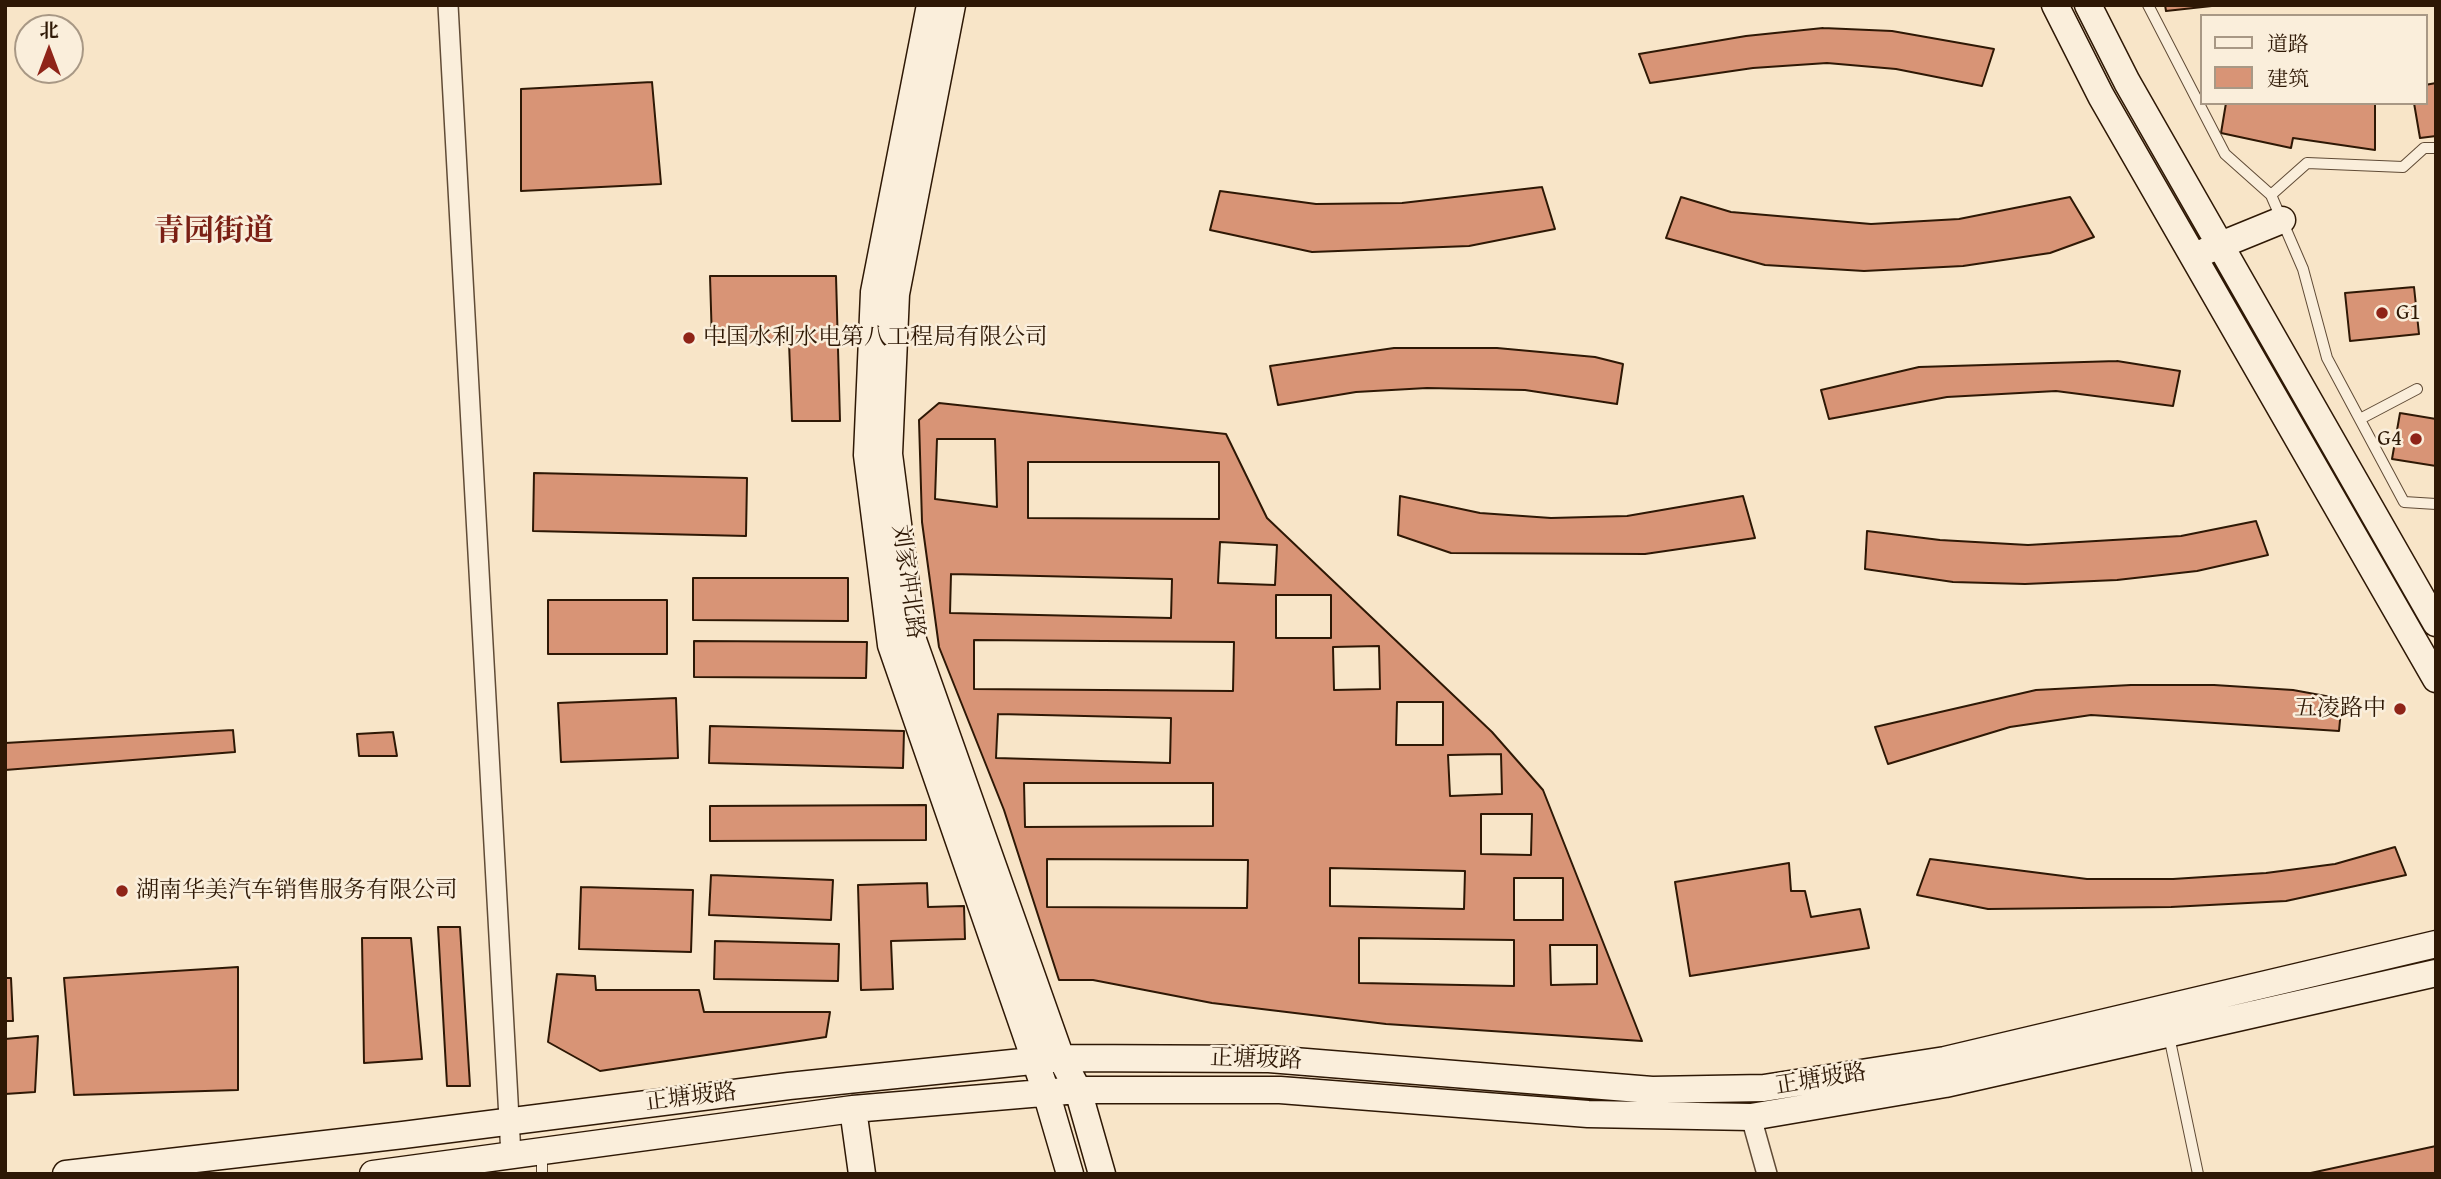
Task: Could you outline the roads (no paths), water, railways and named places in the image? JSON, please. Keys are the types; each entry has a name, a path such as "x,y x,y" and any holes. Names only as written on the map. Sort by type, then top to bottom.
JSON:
{"street":[{"path":"448,5 511,1155"},
{"name":"刘家冲北路","path":"930,5 874,292 867,455 891,645 1046,1092 1070,1174"},
{"name":"刘家冲北路","path":"952,5 896,294 889,454 913,640 1061,1058 1078,1090 1102,1174"},
{"path":"2055,5 2101,96 2436,679"},
{"path":"2088,5 2127,82 2436,623"},
{"path":"2195,256 2282,220"},
{"name":"正塘坡路","path":"66,1174 789,1086 1061,1058 1269,1059 1652,1090 1764,1088 1945,1060 2436,944"},
{"name":"正塘坡路","path":"373,1174 478,1167 511,1155 542,1162 853,1109 1078,1090 1280,1090 1588,1114 1751,1117 1945,1084 2436,973"},
{"path":"853,1109 862,1174"},
{"path":"1751,1117 1768,1174"}],"lane":[{"path":"2148,5 2225,155 2271,195 2303,269 2327,358 2404,502 2436,504"},
{"path":"2271,195 2307,163 2403,167 2424,148 2436,148"},
{"path":"2360,419 2417,389"},
{"path":"2169,1035 2198,1174"}],"place":[{"name":"G1","path":"2382,313"},
{"name":"中国水利水电第八工程局有限公司","path":"689,338"},
{"name":"G4","path":"2416,439"},
{"name":"五凌路中","path":"2400,709"},
{"name":"湖南华美汽车销售服务有限公司","path":"122,891"}],"district":[{"name":"青园街道","path":"214,232"}]}
